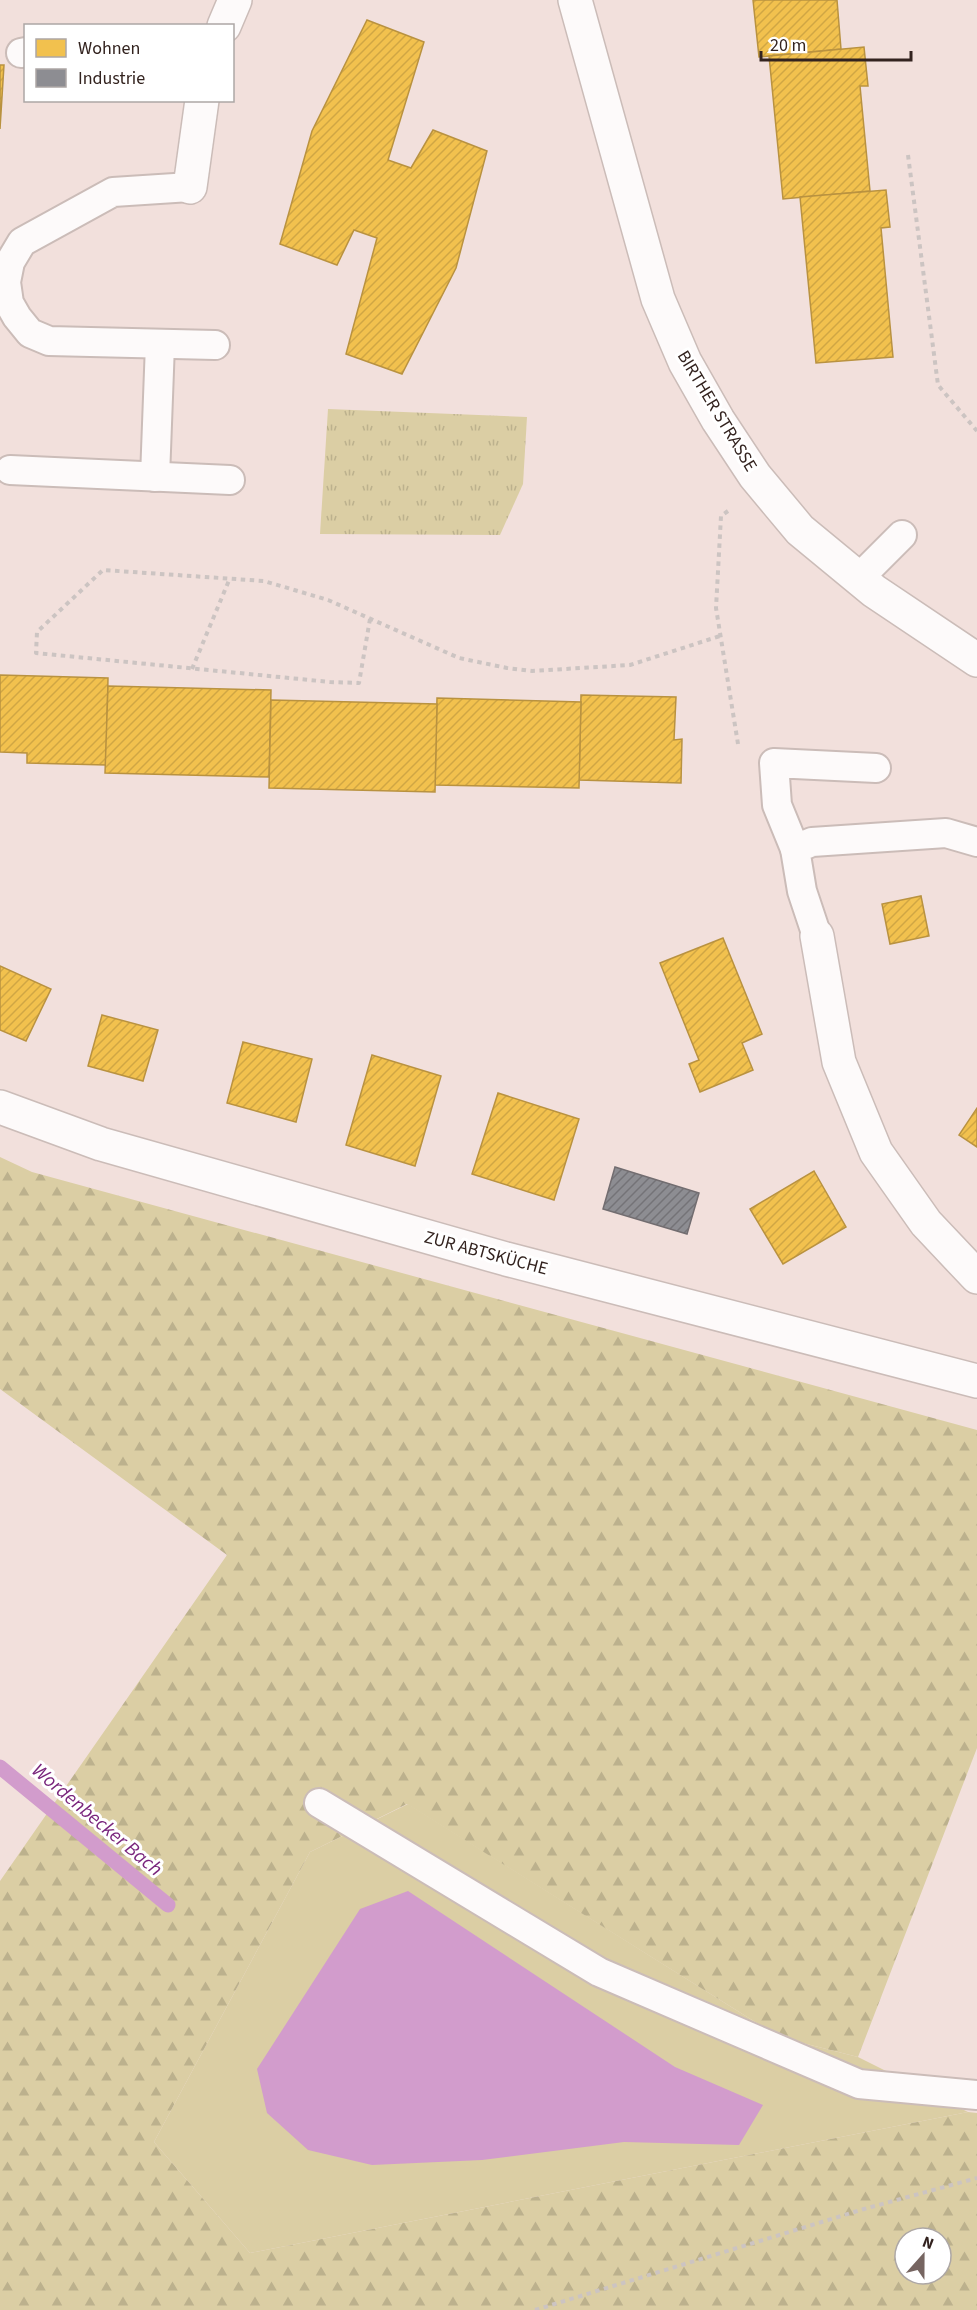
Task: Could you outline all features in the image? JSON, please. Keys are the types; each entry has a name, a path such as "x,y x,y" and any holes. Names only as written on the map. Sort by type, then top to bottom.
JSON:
{"street":[{"path":"225,24 235,0"},
{"name":"BIRTHER STRASSE","path":"575,0 658,299 685,362 718,420 762,485 800,530 874,591 977,660"},
{"path":"190,187 202,102"},
{"path":"817,936 839,1062 876,1152 926,1224 977,1277"},
{"name":"ZUR ABTSKÜCHE","path":"0,1107 101,1144 506,1259 977,1381"}],"lane":[{"path":"190,187 113,192 22,242 10,262 6,282 9,303 17,318 30,333 49,342 215,345"},
{"path":"155,477 160,344"},
{"path":"10,470 230,480"},
{"path":"859,578 902,535"},
{"path":"817,936 802,891 795,849 777,805 774,763 876,768"},
{"path":"795,849 812,842 946,833 977,842"},
{"path":"319,1803 599,1972 859,2084 977,2095"}],"path":[{"path":"908,155 938,385 977,431"},
{"path":"740,754 716,608 721,516 762,485"},
{"path":"370,619 359,683 36,653 37,632 103,570 264,581 328,600 459,658 507,669 532,671 630,665 720,636"},
{"path":"192,669 230,578"},
{"path":"535,2310 864,2209 977,2178"}],"green space":[{"path":"328,409 527,417 523,484 500,535 320,534"},
{"path":"0,1157 32,1172 977,1430 977,1748 858,2057 779,2037 407,1804 310,1852 154,2142 250,2253 968,2112 977,2113 977,2310 0,2310 0,1881 227,1555 0,1389"},
{"path":"408,1804 779,2037 858,2057 968,2112 250,2253 154,2142 310,1852"}],"shaded area":[{"path":"408,1891 675,2067 763,2105 739,2145 624,2142 482,2160 372,2165 308,2150 267,2113 257,2069 360,1909"}],"building: Wohnen":[{"path":"753,0 837,0 841,49 759,57"},
{"path":"367,20 424,42 388,160 411,168 433,130 487,151 456,268 402,374 346,354 377,238 354,230 337,265 280,244 312,131"},
{"path":"864,47 868,86 860,86 870,191 783,199 769,56"},
{"path":"0,65 4,65 0,129"},
{"path":"886,190 890,227 881,228 893,357 816,363 800,197"},
{"path":"0,675 108,678 106,765 27,763 27,753 0,752"},
{"path":"108,686 271,690 269,777 105,773"},
{"path":"581,695 676,697 674,740 682,739 681,783 579,780"},
{"path":"437,698 581,702 579,788 435,785"},
{"path":"271,700 437,704 435,792 269,788"},
{"path":"921,896 929,936 890,944 882,904"},
{"path":"723,938 762,1034 742,1043 753,1070 700,1092 689,1064 699,1060 660,963"},
{"path":"0,966 51,989 26,1041 0,1030"},
{"path":"102,1015 158,1030 143,1081 88,1066"},
{"path":"243,1042 312,1059 296,1122 227,1103"},
{"path":"372,1055 441,1076 415,1166 346,1145"},
{"path":"498,1093 579,1119 554,1200 472,1174"},
{"path":"977,1108 977,1147 959,1135"},
{"path":"814,1171 846,1227 783,1264 750,1209"}],"building: Industrie":[{"path":"615,1167 699,1193 687,1234 603,1209"}],"waterway":[{"name":"Wordenbecker Bach","path":"0,1767 168,1905"}]}
